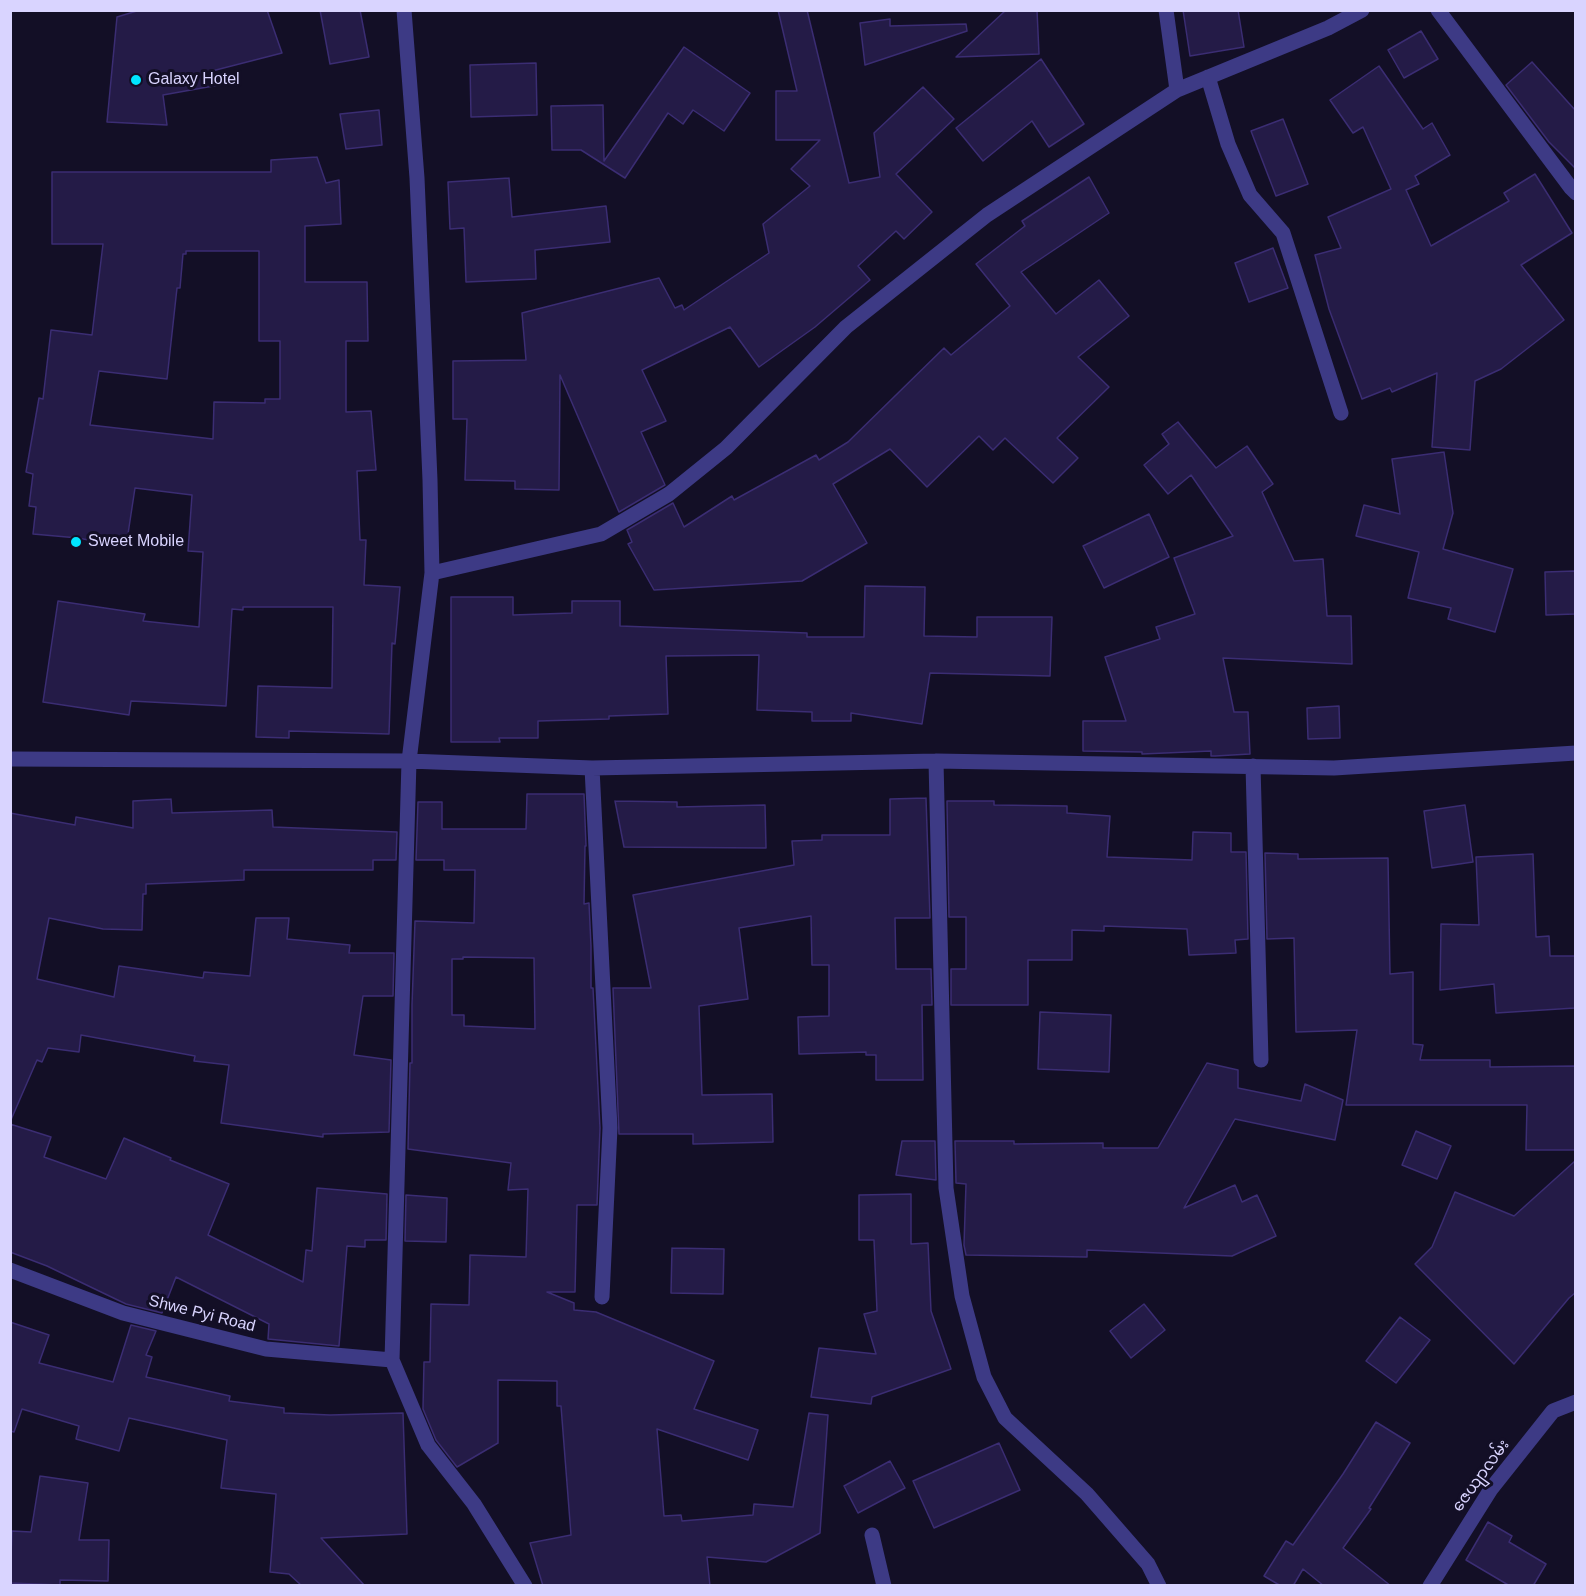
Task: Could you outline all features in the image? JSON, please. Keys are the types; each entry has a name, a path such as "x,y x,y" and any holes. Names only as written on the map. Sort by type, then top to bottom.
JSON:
{"street":[{"path":"404,10 417,190 432,573 409,761 392,1360 428,1444 474,1504 525,1586"},
{"path":"1166,10 1177,90"},
{"path":"432,573 601,534 669,494 726,448 846,327 987,215 1177,90 1328,28 1362,10"},
{"path":"1438,10 1575,193"},
{"path":"1208,77 1228,144 1250,195 1283,233 1341,413"},
{"path":"10,759 409,761 592,768 936,761 1334,768 1575,753"},
{"path":"936,761 946,1188 962,1296 984,1377 1005,1418 1087,1494 1148,1564 1159,1586"},
{"path":"1253,766 1261,1060"},
{"path":"592,768 610,1128 602,1297"},
{"name":"Shwe Pyi Road","path":"10,1270 123,1313 266,1349 392,1360"},
{"name":"ဇေယျာလမ်း","path":"1430,1586 1491,1489 1553,1411 1575,1402"},
{"path":"872,1535 884,1586"}],"building":[{"path":"140,10 267,10 282,53 212,71 219,85 163,95 167,125 107,122 117,17"},
{"path":"320,10 360,10 369,57 330,64"},
{"path":"778,10 807,10 849,183 880,177 874,133 923,87 954,119 896,174 932,212 904,239 896,231 858,266 870,280 815,327 759,367 730,327 642,370 666,421 641,432 665,485 619,512 560,375 559,490 515,489 515,481 465,480 467,419 453,419 453,361 526,360 522,313 659,278 675,308 682,305 684,310 769,253 763,224 810,186 791,169 820,140 776,140 776,91 797,91"},
{"path":"1006,10 1037,10 1039,54 956,57"},
{"path":"1183,10 1238,10 1244,47 1190,56"},
{"path":"890,19 890,26 966,24 967,31 865,65 860,23"},
{"path":"1421,31 1438,59 1404,78 1388,50"},
{"path":"684,47 750,93 724,131 693,110 683,124 668,113 625,178 581,150 552,150 551,106 603,105 604,161"},
{"path":"1041,59 1084,124 1049,147 1032,121 983,161 956,128"},
{"path":"1532,62 1575,110 1575,168 1549,142 1506,85"},
{"path":"536,63 537,115 471,117 470,65"},
{"path":"1379,66 1423,129 1432,123 1450,155 1415,176 1419,184 1406,190 1431,246 1509,201 1504,193 1535,174 1572,233 1521,265 1564,320 1501,369 1475,381 1470,450 1432,447 1437,373 1392,392 1390,388 1362,399 1329,309 1315,255 1341,248 1328,217 1391,189 1363,127 1353,133 1330,100"},
{"path":"379,110 382,145 346,149 340,114"},
{"path":"1283,119 1308,184 1276,196 1251,131"},
{"path":"317,157 326,183 339,180 341,224 305,226 305,282 367,282 368,341 346,341 346,412 371,411 376,470 357,471 360,540 366,540 364,585 400,587 395,644 392,643 389,734 289,731 289,738 256,737 258,686 332,688 333,607 232,609 226,706 131,701 129,715 43,702 58,601 145,614 143,621 199,627 203,552 188,551 192,495 135,488 126,547 78,538 33,534 36,507 29,506 33,474 26,472 39,398 43,399 51,330 92,335 103,244 52,244 52,172 271,172 271,160","holes":["186,251 259,251 259,341 280,341 280,399 265,399 265,403 214,402 213,439 90,425 99,371 167,379 183,254 186,254"]},
{"path":"1089,177 1109,213 1021,272 1056,314 1099,280 1129,316 1078,357 1109,387 1057,438 1078,458 1053,483 1005,438 993,450 979,436 927,487 890,449 833,484 867,543 802,581 654,590 628,544 632,542 627,530 673,503 684,527 732,496 734,500 816,455 819,460 848,442 944,348 951,355 1010,306 976,264 1025,226 1022,221"},
{"path":"509,178 512,217 606,206 610,242 535,250 536,279 466,282 464,228 450,229 448,182"},
{"path":"1273,248 1288,288 1249,302 1235,263"},
{"path":"1178,422 1216,468 1247,446 1273,484 1262,492 1294,561 1323,559 1327,616 1351,616 1352,664 1223,658 1234,712 1248,712 1250,754 1211,756 1211,751 1142,754 1142,752 1083,751 1083,721 1126,721 1105,657 1160,639 1156,627 1195,614 1174,558 1233,536 1191,475 1168,494 1144,465 1169,444 1162,434"},
{"path":"1444,452 1453,513 1443,549 1513,569 1495,632 1448,619 1451,608 1408,598 1419,552 1356,536 1364,505 1400,514 1392,459"},
{"path":"1149,514 1169,557 1104,588 1083,546"},
{"path":"1575,571 1575,614 1546,615 1545,572"},
{"path":"865,586 925,587 924,636 977,637 977,617 1052,617 1050,676 930,673 922,724 851,713 851,721 812,721 812,712 757,710 759,655 666,656 668,714 609,716 609,719 538,721 538,738 499,738 500,742 451,742 451,597 513,597 513,615 572,613 572,601 620,601 620,626 807,633 807,637 864,637"},
{"path":"1339,706 1340,738 1308,739 1307,708"},
{"path":"527,794 584,794 586,846 584,904 589,903 591,988 593,988 600,1128 597,1205 577,1205 575,1292 547,1292 574,1303 574,1310 596,1312 714,1361 694,1409 758,1430 748,1460 657,1429 664,1516 681,1515 682,1521 753,1515 754,1504 793,1507 809,1413 828,1415 820,1533 766,1562 707,1557 710,1586 543,1586 530,1543 571,1535 561,1406 557,1406 557,1381 498,1380 498,1443 457,1467 436,1440 423,1409 424,1362 430,1362 431,1304 469,1305 470,1255 526,1257 528,1189 508,1190 511,1163 408,1149 415,921 474,923 475,870 444,870 444,860 416,860 418,802 442,802 442,829 526,829","holes":["463,957 534,958 535,1029 464,1026 464,1015 452,1015 452,959 463,959"]},
{"path":"926,798 930,918 895,918 896,969 931,969 932,1005 922,1005 923,1080 876,1080 876,1055 866,1055 866,1052 799,1054 798,1017 829,1016 829,965 812,965 811,916 739,928 748,999 699,1006 702,1095 772,1094 773,1142 693,1144 693,1134 619,1134 613,988 651,988 633,895 794,865 792,841 822,840 822,835 890,835 890,799"},
{"path":"171,799 172,813 272,810 273,827 397,832 396,860 373,860 373,870 244,870 244,880 146,884 146,894 143,894 142,930 103,929 49,918 37,979 114,997 119,966 203,978 204,972 250,976 256,918 289,918 287,939 350,945 349,953 394,953 393,996 363,996 354,1055 391,1060 389,1132 323,1134 323,1137 221,1123 229,1065 194,1061 195,1056 81,1035 79,1052 48,1048 42,1062 37,1060 10,1122 10,813 75,825 76,817 133,828 133,801"},
{"path":"615,801 677,802 677,807 765,805 766,848 624,847"},
{"path":"947,801 994,801 994,805 1067,806 1067,813 1110,816 1107,857 1192,860 1193,832 1231,833 1231,852 1246,852 1248,939 1235,940 1236,953 1189,955 1187,929 1104,926 1104,931 1072,930 1072,960 1028,960 1028,1005 951,1005 951,969 966,969 966,917 949,917"},
{"path":"1465,805 1473,862 1432,868 1424,811"},
{"path":"1265,853 1298,854 1298,859 1388,858 1390,974 1413,972 1413,1044 1423,1045 1420,1060 1490,1060 1490,1067 1575,1066 1575,1150 1526,1150 1527,1105 1346,1105 1357,1030 1296,1032 1294,938 1267,939"},
{"path":"1533,854 1536,937 1549,936 1550,956 1575,956 1575,1008 1496,1013 1494,984 1440,990 1441,924 1479,925 1476,857"},
{"path":"1040,1012 1111,1015 1109,1072 1038,1069"},
{"path":"1207,1063 1238,1070 1238,1088 1301,1101 1305,1084 1343,1100 1335,1140 1235,1119 1184,1208 1235,1185 1242,1202 1257,1195 1276,1236 1232,1256 1087,1250 1087,1257 966,1255 964,1245 966,1184 956,1183 955,1141 1014,1141 1014,1144 1103,1143 1103,1148 1158,1148"},
{"path":"10,1124 51,1137 44,1157 106,1179 124,1138 229,1184 208,1235 303,1282 306,1250 312,1251 317,1188 387,1194 386,1240 365,1240 365,1247 347,1246 339,1346 268,1339 269,1324 176,1277 162,1313 126,1304 47,1266 10,1252"},
{"path":"1416,1131 1451,1146 1437,1179 1402,1165"},
{"path":"902,1141 935,1141 936,1180 896,1175"},
{"path":"1575,1161 1575,1293 1514,1364 1415,1264 1432,1247 1455,1192 1514,1216"},
{"path":"911,1194 911,1244 928,1243 931,1311 951,1369 872,1397 871,1404 811,1397 819,1348 876,1354 864,1314 877,1311 874,1240 859,1240 859,1195"},
{"path":"406,1195 447,1198 446,1242 405,1241"},
{"path":"672,1248 724,1249 723,1294 671,1293"},
{"path":"1144,1304 1165,1330 1131,1358 1110,1331"},
{"path":"1400,1317 1430,1340 1396,1383 1366,1361"},
{"path":"10,1322 49,1335 39,1363 113,1382 131,1325 156,1331 146,1355 152,1357 146,1377 230,1396 229,1401 284,1408 284,1413 330,1415 403,1413 407,1534 321,1538 365,1586 302,1586 289,1574 270,1572 276,1494 221,1488 227,1440 129,1418 119,1451 76,1439 79,1426 22,1409 14,1432 10,1431"},
{"path":"1376,1422 1410,1443 1369,1508 1371,1509 1343,1548 1391,1586 1324,1586 1303,1569 1293,1586 1281,1586 1264,1576 1286,1541 1293,1545"},
{"path":"999,1443 1020,1490 934,1528 913,1481"},
{"path":"890,1461 905,1488 858,1513 844,1486"},
{"path":"40,1476 88,1483 79,1540 109,1540 108,1581 60,1580 60,1585 10,1583 12,1531 31,1532"},
{"path":"1488,1522 1512,1536 1509,1542 1546,1564 1533,1586 1510,1586 1466,1560"}],"place":[{"name":"Galaxy Hotel","path":"136,80"},
{"name":"Sweet Mobile","path":"76,542"}]}
